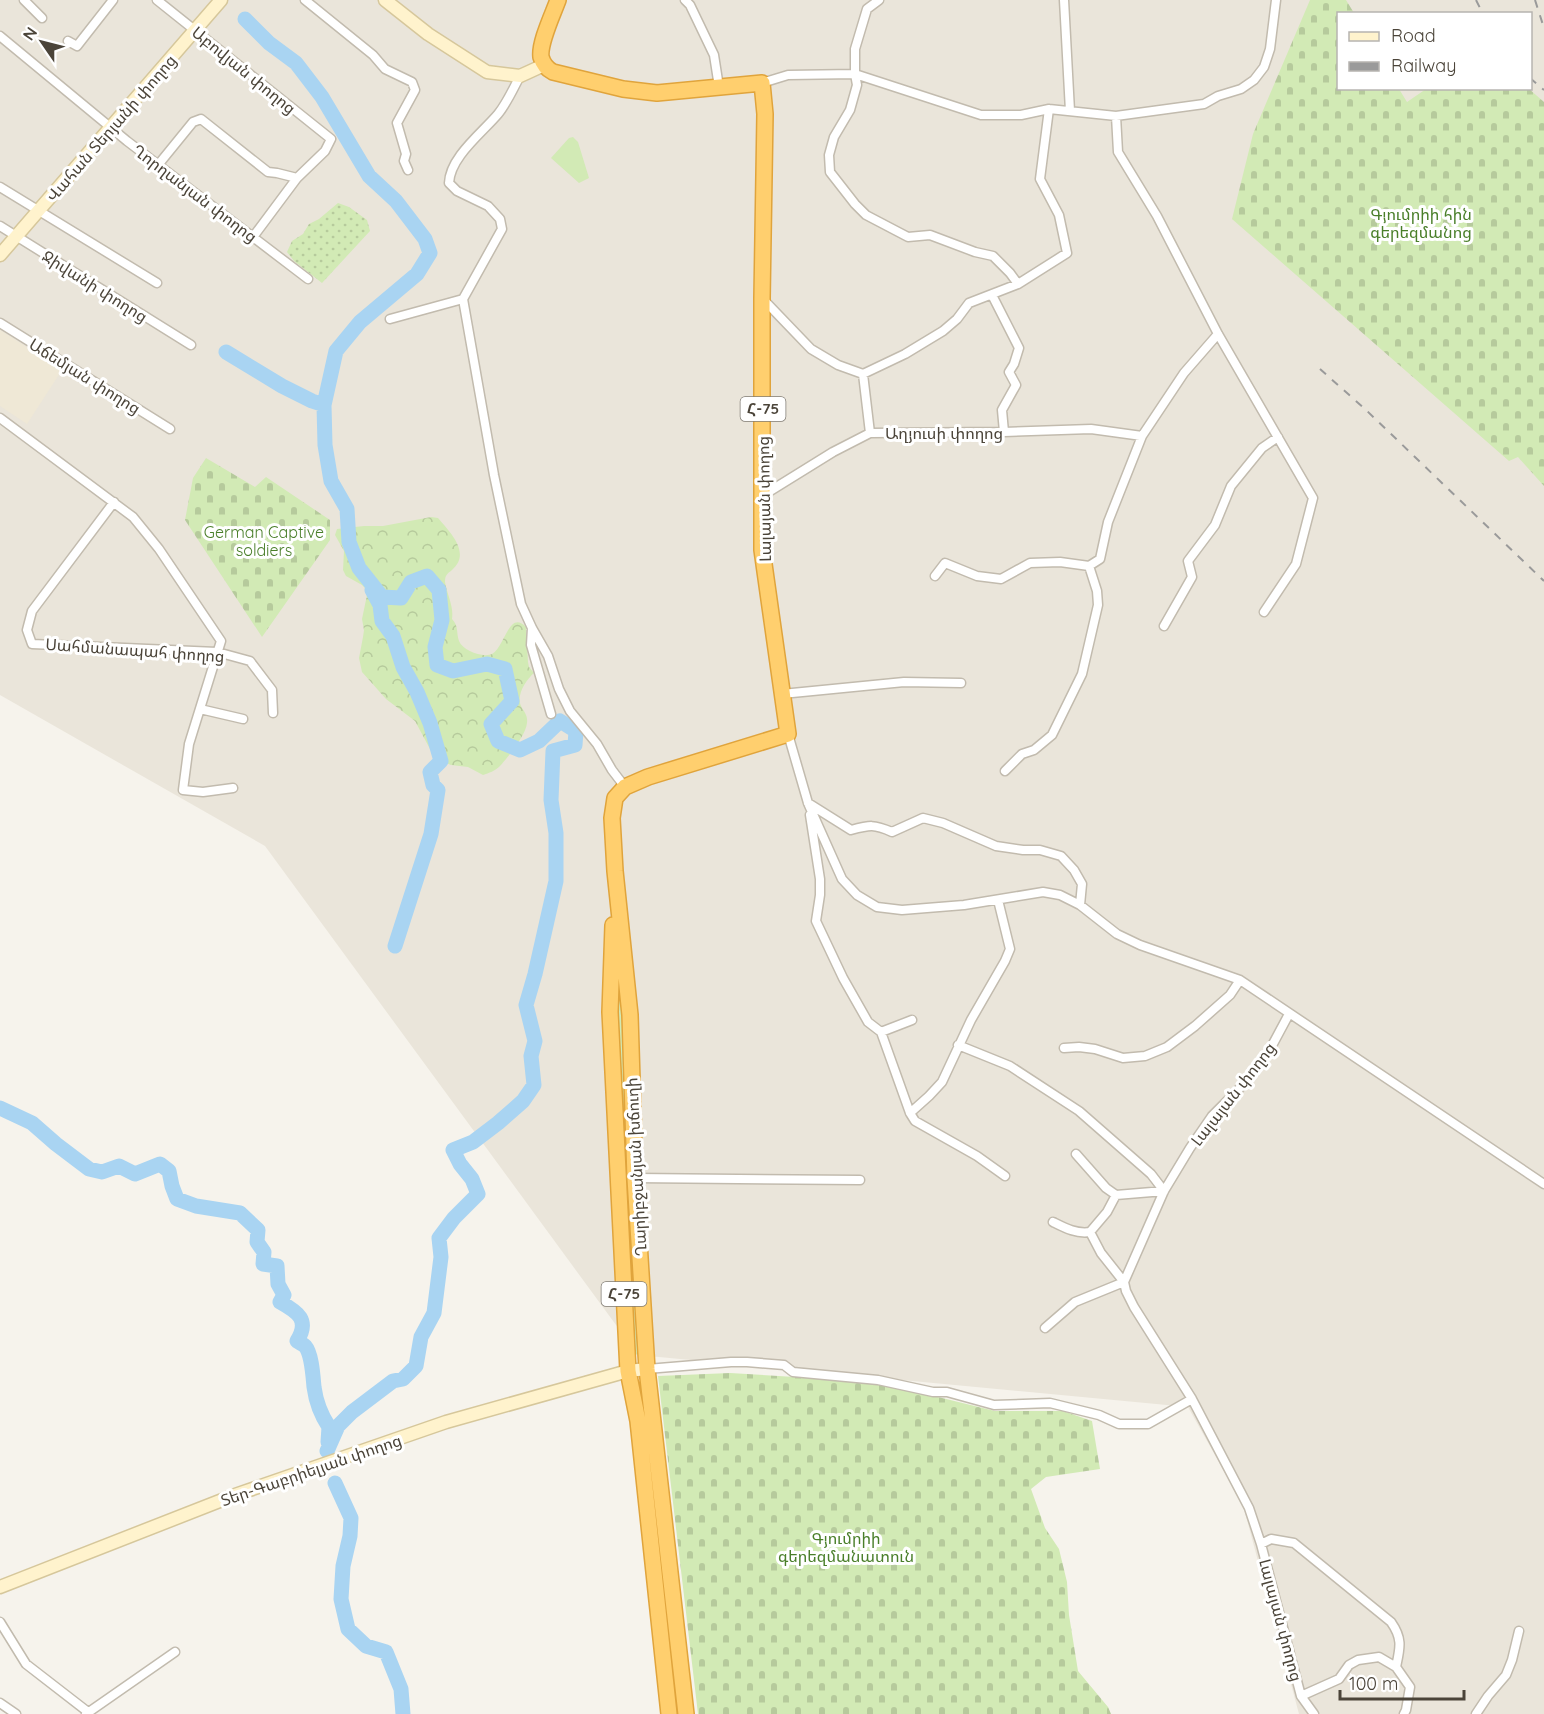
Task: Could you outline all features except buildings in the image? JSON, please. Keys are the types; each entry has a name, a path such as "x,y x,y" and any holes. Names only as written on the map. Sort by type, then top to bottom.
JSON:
{"highway":[{"path":"558,0 541,48 544,65 553,72 623,88 657,93 762,82"},
{"name":"Լալայան փողոց","path":"762,82 765,114 762,550 788,734"},
{"path":"625,787 648,777 788,734"},
{"name":"Ղարիբջանյան խճուղի","path":"625,787 615,798 612,818 615,871 630,1015 635,1178 647,1369 686,1714"},
{"name":"Ղարիբջանյան խճուղի","path":"615,871 610,1012 628,1371 638,1421 669,1714"}],"main road":[{"name":"Վահան Տերյանի փողոց","path":"0,255 221,0"},
{"path":"386,0 428,34 488,72 519,76 544,65"},
{"name":"Տեր-Գաբրիելյան փողոց","path":"0,1587 235,1496 446,1422 628,1371 647,1369"}],"street":[{"path":"24,0 42,18"},
{"path":"68,40 77,46 113,0"},
{"name":"Աբովյան փողոց","path":"157,0 331,139 325,151 297,178"},
{"path":"305,0 373,55 385,69 412,82 415,90 397,123 406,154 404,161 408,170"},
{"path":"686,0 714,56 719,87"},
{"path":"879,0 867,9 855,49 857,85 850,110 834,137 829,154 830,172 866,215 908,237 930,235 975,252 993,256 1018,284"},
{"path":"1064,0 1070,111"},
{"path":"762,82 788,75 855,74 981,115 1021,115 1049,109 1116,116 1204,104 1218,96 1241,89 1254,80 1264,67 1270,49 1276,0"},
{"name":"Ղորղանյան փողոց","path":"0,36 111,128 308,279"},
{"path":"519,76 499,112 454,162 449,175 449,183 457,191 488,206 500,219 501,229 463,299 494,475 521,604 548,656 559,689 570,711 597,744 625,787"},
{"path":"762,298 811,349 838,365 863,374 905,354 943,331 957,319 969,303 1018,284 1067,253 1059,215 1040,179 1049,109"},
{"path":"1116,116 1118,152 1157,216 1218,334 1313,498 1296,564 1264,612"},
{"path":"158,165 193,122 201,119 268,172 277,172 297,178 253,237"},
{"path":"0,187 157,283"},
{"name":"Ջիվանի փողոց","path":"0,226 191,345"},
{"path":"992,296 1019,348 1009,372 1016,385 1002,410 1004,432"},
{"path":"390,319 463,299"},
{"name":"Աճեմյան փողոց","path":"0,323 170,429"},
{"path":"935,576 945,563 977,576 1001,579 1030,563 1060,562 1089,566 1100,559 1108,522 1142,436 1184,373 1218,334"},
{"path":"863,374 870,433"},
{"path":"0,418 133,517 159,549 221,640 189,744 183,790 203,792 233,788"},
{"name":"Աղյուսի փողոց","path":"762,496 833,452 870,433 1091,429 1142,436"},
{"path":"1164,626 1192,578 1188,561 1215,525 1231,486 1262,448 1278,437"},
{"name":"Սահմանապահ փողոց","path":"114,502 32,611 27,630 32,644 217,652 250,661 273,690 273,713"},
{"path":"1005,771 1022,754 1034,750 1052,735 1082,674 1098,604 1097,591 1089,566"},
{"path":"532,628 531,645 551,714"},
{"path":"782,694 904,682 961,683"},
{"path":"200,709 243,719"},
{"name":"Լալայան փողոց","path":"788,734 808,803 820,879 816,921 843,978 868,1022 881,1032 910,1113"},
{"path":"808,803 851,830 878,826 892,832 923,818 944,823 996,846 1040,850 1061,856 1074,870 1082,884 1080,905"},
{"name":"Լալայան փողոց","path":"808,803 842,879 857,895 877,907 902,910 964,906 1043,892 1060,895 1080,905 1117,934 1140,945 1240,980 1289,1014 1267,1055 1239,1089 1212,1116 1190,1148 1164,1191 1124,1282 1134,1307 1192,1399 1249,1508 1261,1544 1301,1696 1314,1714"},
{"path":"998,900 1010,949 958,1045 942,1082 910,1113 915,1121 977,1156 1005,1176"},
{"path":"1064,1048 1095,1049 1123,1058 1145,1056 1167,1047 1195,1026 1230,995 1240,980"},
{"path":"1289,1014 1544,1184"},
{"path":"881,1032 912,1020"},
{"path":"958,1045 1010,1066 1079,1111 1151,1174 1164,1191"},
{"path":"1076,1154 1106,1188 1116,1195 1164,1191"},
{"path":"635,1178 860,1180"},
{"path":"1053,1222 1076,1232 1090,1232 1107,1212 1116,1195"},
{"path":"1045,1328 1074,1302 1124,1282 1101,1253 1090,1232"},
{"path":"647,1369 732,1362 784,1365 793,1372 878,1380 933,1392 947,1392 994,1405 1050,1403 1099,1415 1119,1424 1148,1424 1192,1399"},
{"name":"Լալայան փողոց","path":"1261,1544 1271,1539 1294,1543 1390,1622 1399,1633 1400,1648 1396,1667 1379,1657 1358,1660 1349,1665 1339,1679 1301,1696"},
{"path":"0,1622 26,1664 87,1713 175,1652"},
{"path":"1476,1714 1506,1675 1519,1631"},
{"path":"1396,1667 1410,1688 1407,1713"},
{"path":"0,1704 16,1714"}],"shaded area":[{"path":"0,0 1544,0 1544,1714 1299,1714 1243,1505 1188,1407 638,1355 265,846 0,695"},
{"path":"0,330 62,370 27,424 0,406"}],"green space":[{"name":"Գյումրիի հին գերեզմանոց","path":"1310,0 1346,0 1353,12 1337,12 1337,90 1400,90 1407,102 1425,90 1530,90 1544,102 1544,486 1518,457 1509,461 1232,219 1253,134"},
{"path":"573,137 578,142 589,178 579,183 551,158 569,138"},
{"path":"338,203 349,207 367,220 370,231 322,283 294,261 287,252 292,241 303,234 309,224 319,219"},
{"name":"German Captive soldiers","path":"206,458 255,487 266,477 330,520 330,540 262,637 185,520 193,478"},
{"path":"431,517 438,518 457,542 459,550 458,563 447,575 445,582 452,619 456,624 461,645 474,653 492,654 511,626 520,623 526,627 528,662 534,673 525,684 520,697 521,706 527,718 526,728 516,746 500,766 483,775 468,767 441,761 430,749 415,721 386,699 362,672 359,658 364,630 362,619 366,589 346,576 343,570 344,551 335,535 337,529 383,526"},
{"path":"621,977 638,1354 632,1356 616,978"},
{"name":"Գյումրիի գերեզմանատուն","path":"730,1373 877,1382 995,1411 1063,1411 1092,1421 1100,1469 1046,1477 1031,1489 1045,1528 1059,1549 1067,1582 1069,1615 1078,1671 1108,1707 1111,1714 698,1714 658,1376"}],"waterway":[{"path":"245,19 269,43 296,63 322,97 369,176 396,201 425,239 430,253 417,274 360,322 336,351 324,405 325,445 331,481 347,509 349,542 359,568 382,597 401,598 411,582 427,576 439,590 442,620 435,647 437,665 453,671 487,664 505,669 512,701 491,724 498,741 520,750 539,741 560,721 576,731 575,745 553,751 551,800 556,833 556,881 526,1005 535,1041 531,1056 534,1085 523,1101 498,1123 473,1142 453,1150 460,1164 472,1179 478,1194 454,1218 439,1238 441,1257 434,1313 421,1337 416,1366 403,1379 393,1381 352,1412 338,1426 327,1451"},
{"path":"226,352 282,386 324,405"},
{"path":"372,590 380,605 382,621 393,636 403,667 430,723 441,761 430,772 433,785 438,790 431,834 395,946"},
{"path":"0,1108 32,1123 89,1169 102,1172 119,1166 135,1174 160,1164 169,1171 177,1199 196,1206 240,1213 258,1230 257,1242 264,1252 263,1264 277,1266 278,1284 284,1295 280,1302 297,1313 302,1322 301,1334 297,1341 305,1346 309,1354 316,1398 329,1427 328,1442"},
{"path":"335,1483 351,1518 350,1536 343,1566 341,1599 348,1629 366,1646 386,1652 401,1689 403,1714"}],"railway":[{"path":"1476,0 1482,12"},
{"path":"1535,0 1544,28"},
{"path":"1532,80 1544,90"},
{"path":"1320,369 1365,409 1544,581"}]}
